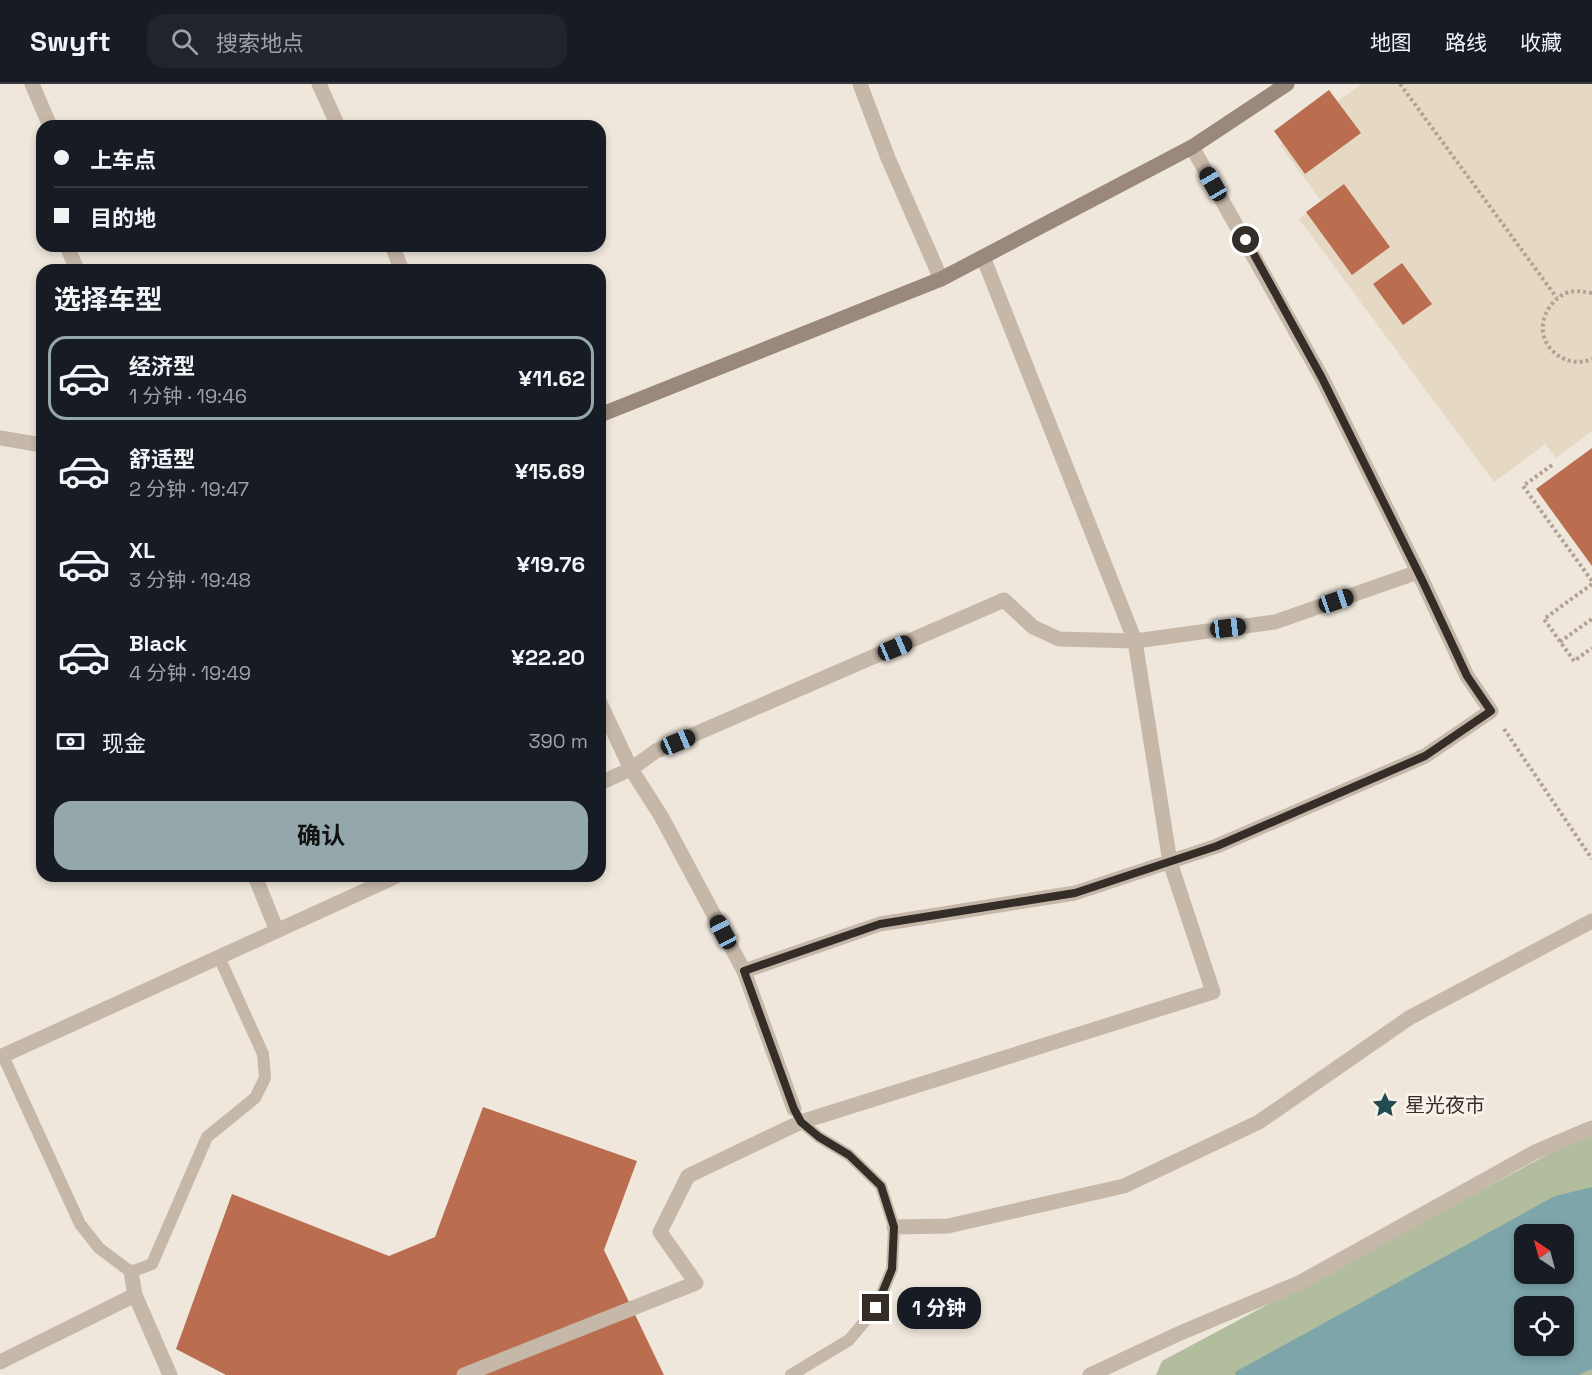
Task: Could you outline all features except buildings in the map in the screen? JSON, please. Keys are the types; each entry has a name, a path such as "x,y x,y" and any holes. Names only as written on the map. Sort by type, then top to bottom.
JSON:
{"street":[{"path":"32,84 47,120"},
{"path":"319,84 335,120"},
{"path":"860,84 888,158 940,279"},
{"path":"606,413 940,279 1192,147 1287,84"},
{"path":"744,971 880,924 1075,893 1217,846 1425,756 1491,711 1467,676 1322,378 1192,147"},
{"path":"464,1375 696,1283 660,1233 688,1176 797,1115 1213,992 1170,861 1135,641 983,257"},
{"path":"0,438 36,444"},
{"path":"606,780 631,769 656,751 1004,600 1033,627 1059,639 1135,641 1275,622 1418,572"},
{"path":"606,716 631,769 661,816 744,971 797,1115"},
{"path":"257,882 277,930"},
{"path":"1,1057 383,882"},
{"path":"894,1227 948,1226 1124,1186 1259,1122 1409,1018 1592,921"},
{"path":"1090,1375 1178,1334 1299,1283 1535,1152 1592,1128"},
{"path":"131,1272 135,1295 170,1375"},
{"path":"0,1362 135,1295"}],"lane":[{"path":"1,1057 80,1224 99,1248 131,1272 153,1264 207,1137 255,1098 265,1078 263,1054 219,957"},
{"path":"791,1375 849,1340 876,1308 892,1269 894,1227 881,1186 849,1155 819,1137 797,1115"}],"path":[{"path":"1400,84 1557,298"},
{"path":"1592,293 1568,292 1557,298 1549,307 1544,319 1543,331 1546,343 1554,353 1565,360 1576,363 1592,359"},
{"path":"1552,465 1523,486 1592,583 1544,619 1574,661 1592,648"},
{"path":"1560,642 1592,619"},
{"path":"1491,711 1592,859"}],"green space":[{"path":"1592,1131 1592,1375 1156,1375 1162,1361"}],"shaded area":[{"path":"1361,84 1592,84 1592,431 1556,458 1545,444 1494,482 1299,219 1321,201 1280,145"}],"water":[{"path":"1592,1187 1592,1369 1579,1375 1236,1375 1235,1372 1555,1196"}],"place":[{"name":"星光夜市","path":"1385,1105"}],"route":[{"path":"876,1308 892,1269 894,1227 881,1186 849,1155 819,1137 801,1122 794,1109 744,971 880,924 1075,893 1217,846 1425,756 1491,711 1467,676 1322,378 1246,240"}]}
